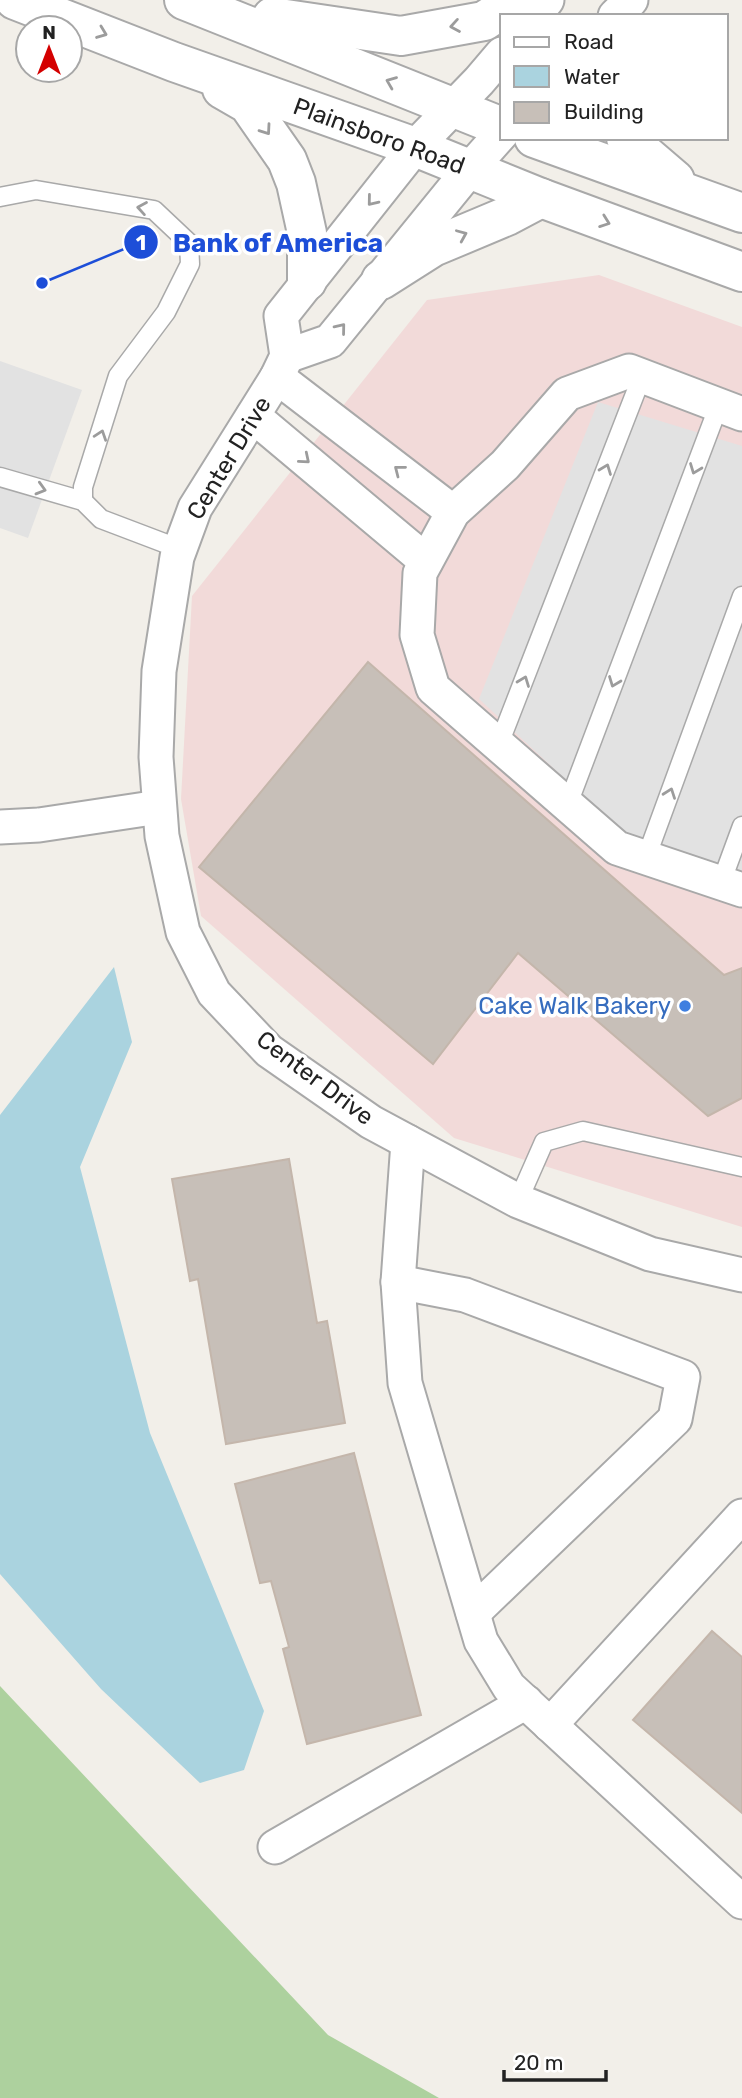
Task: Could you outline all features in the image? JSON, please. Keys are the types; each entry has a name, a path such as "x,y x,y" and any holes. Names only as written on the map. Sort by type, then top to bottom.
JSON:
{"street":[{"name":"Plainsboro Road","path":"15,0 174,62 415,147 541,198 742,272"},
{"path":"184,0 500,126"},
{"path":"197,0 291,22 401,36 484,21 516,0"},
{"path":"536,14 547,0"},
{"path":"617,14 631,0"},
{"path":"453,512 282,366 281,316 415,147 500,56"},
{"path":"174,62 248,104 287,160 296,183 307,233 307,281"},
{"path":"282,366 330,341 500,135"},
{"path":"539,140 742,213"},
{"path":"628,140 696,197"},
{"path":"381,280 433,247 507,216 541,198"},
{"name":"Center Drive","path":"282,366 195,508 180,549 159,671 156,757 162,836 183,932 214,993 269,1051 371,1122 518,1201 650,1254 742,1275"},
{"path":"730,409 629,371 567,394 505,465 453,512 419,573 417,635 433,688 617,848 732,887"},
{"path":"253,415 426,561"},
{"path":"0,827 39,825 159,807"},
{"path":"408,1142 398,1282 405,1383 481,1641 509,1687 742,1902"},
{"path":"398,1282 466,1295 683,1377 675,1419 473,1613"},
{"path":"551,1725 742,1516"},
{"path":"275,1847 526,1702"}],"lane":[{"path":"0,197 36,190 154,210 189,243 190,264 166,312 118,376 83,487 83,501"},
{"path":"499,744 642,376"},
{"path":"568,804 730,409"},
{"path":"0,477 83,501 101,519 180,549"},
{"path":"646,858 742,596"},
{"path":"732,887 742,827"},
{"path":"518,1201 544,1142 583,1131 742,1167"}],"shaded area":[{"path":"599,275 742,327 742,1227 454,1138 201,916 181,799 192,596 427,300"},
{"path":"0,361 82,390 28,538 0,528"},
{"path":"598,402 742,446 742,873 622,832 479,699"}],"green space":[{"path":"0,1686 328,2035 439,2098 0,2098"}],"water":[{"path":"114,967 132,1042 80,1167 150,1433 264,1711 244,1770 200,1783 101,1689 0,1574 0,1115"}],"building":[{"path":"368,662 724,975 742,968 742,1098 708,1116 518,953 433,1064 199,867"},
{"path":"289,1159 317,1323 327,1321 345,1423 226,1444 198,1279 190,1281 172,1179"},
{"path":"354,1453 421,1715 307,1744 283,1649 289,1647 271,1581 260,1583 235,1484"},
{"path":"712,1631 742,1657 742,1813 633,1720"}],"place":[{"name":"Bank of America","path":"42,283"},
{"name":"Cake Walk Bakery","path":"685,1006"}]}
